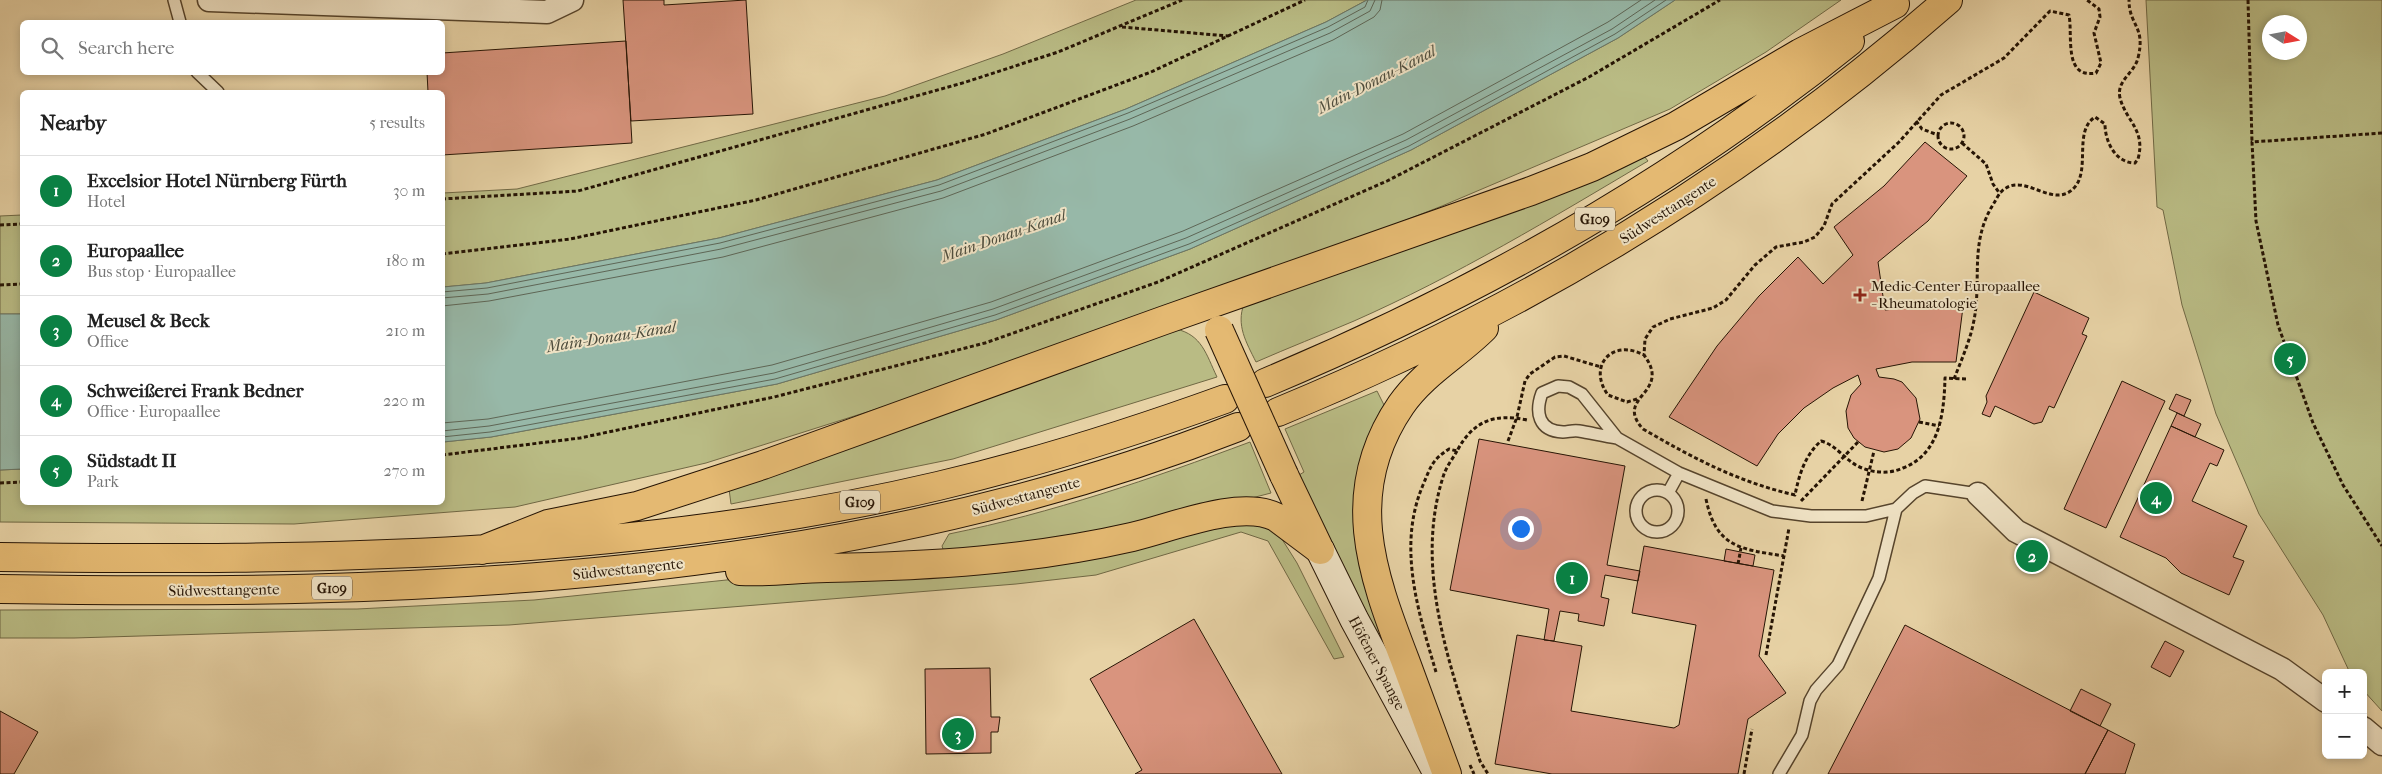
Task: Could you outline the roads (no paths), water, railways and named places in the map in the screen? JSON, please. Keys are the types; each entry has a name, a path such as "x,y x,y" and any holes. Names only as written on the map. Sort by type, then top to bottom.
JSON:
{"highway":[{"name":"Südwesttangente","path":"1278,412 1413,353 1504,307 1637,231 1726,172 1826,100 1948,0"},
{"name":"Südwesttangente","path":"1264,383 1357,344 1452,298 1582,226 1669,173 1727,134 1828,58 1898,2"},
{"path":"482,550 548,524 637,506 698,488 843,438 1209,305 1493,205 1592,167 1691,118 1800,53 1898,2"},
{"path":"1209,305 1284,475 1320,550"},
{"path":"1458,768 1390,620 1374,570 1367,530 1367,492 1369,475 1380,444 1402,404 1420,382 1442,362 1466,346 1504,307"},
{"name":"Südwesttangente","path":"0,557 188,560 322,557 482,550 685,531 813,511 1008,469 1090,445 1225,399"},
{"name":"Südwesttangente","path":"0,589 248,591 410,586 532,579 664,566 820,543 983,508 1103,474 1238,427"},
{"path":"664,566 748,571 928,566 989,561 1091,546 1224,514 1250,511 1268,513 1276,517 1320,550"}],"main road":[{"name":"Höfener Spange","path":"1320,550 1358,627 1438,774"}],"street":[{"path":"209,0 547,12 572,0"},
{"path":"1978,494 2016,531 2282,669 2322,698"},
{"path":"2367,731 2382,744"}],"lane":[{"path":"174,0 179,20"},
{"path":"199,75 216,90"},
{"path":"1617,438 1582,394 1569,387 1558,386 1542,393 1538,413 1542,423 1549,429 1562,432 1576,430 1617,438 1679,473 1772,511 1792,512 1811,516 1858,516 1896,509 1913,493 1925,486 1978,494"},
{"path":"1668,493 1679,473"},
{"path":"1779,774 1802,735 1810,701 1816,690 1838,665 1880,578 1896,509"}],"water":[{"name":"Main-Donau-Kanal","path":"1367,0 1675,0 1618,38 1411,150 1190,249 996,320 777,384 491,437 445,442 445,287 486,283 719,238 937,180 1126,109 1326,22"},
{"path":"0,314 20,314 20,469 0,470"}],"place":[{"name":"Medic-Center Europaallee - Rheumatologie","path":"1860,295"},
{"name":"Südstadt II","path":"2290,359"},
{"name":"Schweißerei Frank Bedner","path":"2156,498"},
{"name":"Europaallee","path":"2032,556"},
{"name":"Excelsior Hotel Nürnberg Fürth","path":"1572,578"},
{"name":"Meusel & Beck","path":"958,734"}]}
